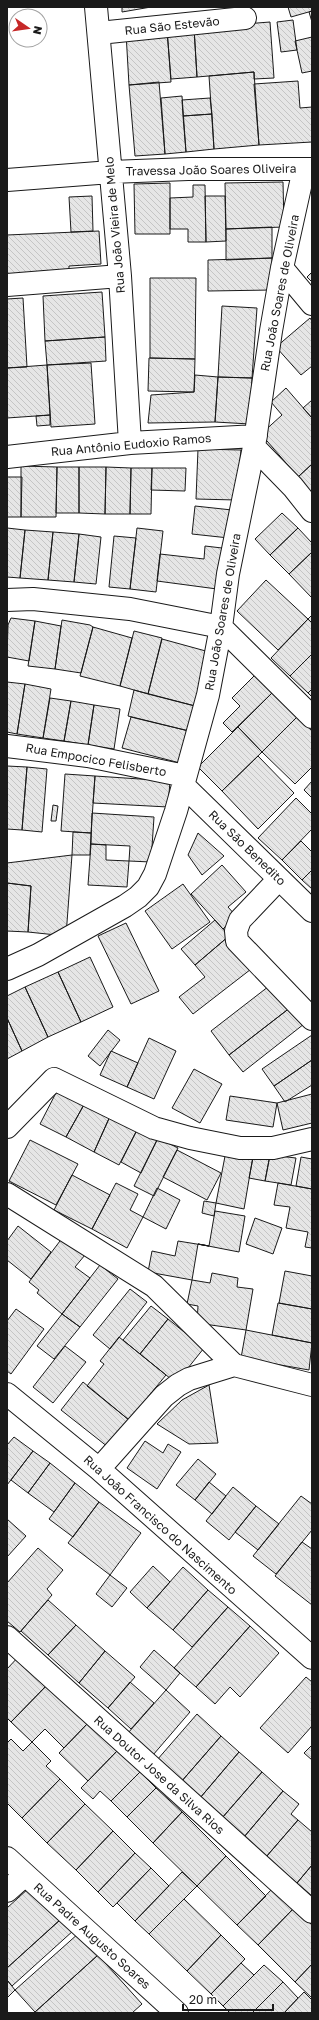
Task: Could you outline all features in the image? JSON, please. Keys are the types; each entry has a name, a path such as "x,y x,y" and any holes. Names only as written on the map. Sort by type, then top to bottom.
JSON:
{"street":[{"name":"Rua João Vieira de Melo","path":"96,7 120,276 130,443"},
{"name":"Rua São Estevão","path":"99,34 245,18"},
{"name":"Travessa João Soares Oliveira","path":"7,180 111,172 188,169 308,169"},
{"name":"Rua João Soares de Oliveira","path":"7,969 38,955 138,898 148,887 158,867 208,695 221,627 228,574 255,441 282,268 308,169"},
{"path":"282,268 312,304"},
{"path":"7,285 120,276"},
{"path":"255,441 312,512"},
{"name":"Rua Antônio Eudoxio Ramos","path":"7,457 130,443 255,441"},
{"path":"7,600 32,599 130,609 221,627 312,717"},
{"name":"Rua Empocico Felisberto","path":"7,746 88,756 184,780"},
{"name":"Rua São Benedito","path":"184,780 279,880 312,911"},
{"path":"279,880 240,920 236,931 237,941 312,1019"},
{"path":"7,1127 54,1079 154,1128 190,1138 240,1148 273,1148 312,1139"},
{"path":"7,1194 154,1286 234,1365 312,1385"},
{"path":"99,1469 164,1396 178,1385 234,1365"},
{"name":"Rua João Francisco do Nascimento","path":"7,1394 99,1469 312,1658"},
{"name":"Rua Doutor Jose da Silva Rios","path":"7,1637 312,1912"},
{"name":"Rua Padre Augusto Soares","path":"7,1858 177,2013"},
{"path":"7,1891 25,1875"}],"building":[{"path":"122,7 151,7 122,12"},
{"path":"288,7 312,7 312,11 291,17"},
{"path":"312,11 312,22 309,12"},
{"path":"293,20 297,50 281,52 277,22"},
{"path":"270,22 274,78 254,79 254,72 197,77 194,28"},
{"path":"194,28 197,77 171,79 167,30"},
{"path":"167,30 171,82 129,85 126,33"},
{"path":"312,37 312,71 302,73 295,41"},
{"path":"254,72 259,145 214,149 209,76"},
{"path":"298,81 300,108 312,107 312,142 259,145 254,84"},
{"path":"159,82 165,154 135,156 129,85"},
{"path":"182,96 186,152 165,154 161,98"},
{"path":"210,98 212,114 183,116 182,100"},
{"path":"212,114 214,149 186,152 183,116"},
{"path":"283,182 284,227 226,229 225,183"},
{"path":"170,183 170,234 135,234 134,184"},
{"path":"193,185 205,185 206,242 188,242 188,229 170,229 170,198 193,197"},
{"path":"92,196 93,231 71,232 69,197"},
{"path":"205,196 225,196 226,241 206,242"},
{"path":"272,227 272,258 226,260 226,229"},
{"path":"99,231 101,264 69,266 69,274 7,278 7,235"},
{"path":"272,258 272,290 208,291 208,260"},
{"path":"312,272 312,282 307,277"},
{"path":"150,278 196,278 195,359 150,358"},
{"path":"102,292 105,337 45,341 43,296"},
{"path":"23,298 27,367 7,368 7,299"},
{"path":"222,306 257,308 252,378 218,377"},
{"path":"310,318 312,321 312,366 301,375 276,347"},
{"path":"105,337 106,361 47,365 45,341"},
{"path":"149,358 195,359 194,392 148,391"},
{"path":"91,363 95,424 51,427 47,365"},
{"path":"47,365 50,415 7,418 7,368"},
{"path":"195,375 218,377 215,422 148,423 151,395 194,392"},
{"path":"218,377 252,378 250,424 215,422"},
{"path":"286,388 312,418 312,464 298,477 261,434 282,415 271,402"},
{"path":"312,400 312,418 303,408"},
{"path":"50,415 50,425 37,426 36,416"},
{"path":"198,449 241,450 236,500 196,499"},
{"path":"312,464 312,493 298,477"},
{"path":"21,466 57,467 56,517 21,517"},
{"path":"57,467 79,467 79,513 56,513"},
{"path":"79,467 106,467 105,514 79,513"},
{"path":"106,467 131,468 130,514 105,514"},
{"path":"131,468 152,468 151,514 130,514"},
{"path":"152,468 186,468 185,491 151,490"},
{"path":"7,477 22,477 21,517 7,517"},
{"path":"195,506 232,510 229,538 192,534"},
{"path":"282,513 298,528 270,555 255,539"},
{"path":"7,528 25,530 20,578 7,577"},
{"path":"137,528 163,531 156,592 130,589"},
{"path":"298,528 312,543 312,552 289,574 270,555"},
{"path":"25,530 53,532 48,580 20,578"},
{"path":"53,532 79,534 74,582 48,580"},
{"path":"79,534 101,537 96,584 74,582"},
{"path":"114,536 136,538 130,589 109,587"},
{"path":"205,546 222,548 217,589 157,581 160,554 204,559"},
{"path":"311,553 312,554 312,598 289,574"},
{"path":"266,580 308,619 278,650 237,611"},
{"path":"312,615 312,623 308,619"},
{"path":"11,618 35,621 29,661 7,657 8,625"},
{"path":"308,619 312,623 312,654 290,676 271,658"},
{"path":"62,620 90,625 93,627 81,673 55,669"},
{"path":"35,621 61,626 55,669 28,666"},
{"path":"93,627 132,638 120,686 80,676"},
{"path":"134,631 162,638 148,694 120,686"},
{"path":"162,639 213,653 199,707 148,694"},
{"path":"312,654 312,689 308,693 290,676"},
{"path":"256,674 274,691 232,732 223,723 240,706 232,698"},
{"path":"7,682 25,684 17,734 7,732"},
{"path":"25,684 51,689 43,738 17,734"},
{"path":"312,689 312,697 308,693"},
{"path":"134,690 199,707 193,732 128,716"},
{"path":"274,691 298,716 262,752 238,727"},
{"path":"50,698 71,701 64,741 43,738"},
{"path":"71,701 94,705 88,745 64,741"},
{"path":"94,705 120,709 114,749 88,745"},
{"path":"298,716 312,731 312,767 295,784 262,752"},
{"path":"131,717 193,732 184,764 122,748"},
{"path":"238,727 262,752 222,791 198,767"},
{"path":"258,756 294,793 258,829 222,791"},
{"path":"7,766 27,767 22,830 7,829"},
{"path":"27,767 47,769 42,832 22,830"},
{"path":"65,774 95,776 91,833 61,831"},
{"path":"95,776 170,781 168,807 93,803"},
{"path":"312,781 312,798 304,790"},
{"path":"296,798 312,814 312,829 282,860 258,838"},
{"path":"53,805 58,806 56,821 51,821"},
{"path":"92,813 154,817 151,862 129,861 130,846 91,844"},
{"path":"73,832 91,833 90,855 72,855"},
{"path":"198,833 224,856 202,875 188,855"},
{"path":"301,841 312,852 312,870 302,880 282,860"},
{"path":"91,844 106,845 106,860 129,861 127,887 88,885"},
{"path":"72,855 66,936 28,932 31,886 7,883 7,863"},
{"path":"222,865 246,892 228,907 236,916 223,929 191,894"},
{"path":"312,870 312,889 302,880"},
{"path":"7,883 31,886 28,932 7,931"},
{"path":"183,884 210,922 172,949 145,911"},
{"path":"215,920 229,936 195,965 181,949"},
{"path":"126,923 159,991 131,1004 98,936"},
{"path":"229,936 255,966 193,1014 179,997 205,977 195,965"},
{"path":"90,957 113,1007 81,1022 58,972"},
{"path":"58,972 81,1022 48,1037 25,987"},
{"path":"273,983 291,1007 229,1055 211,1031"},
{"path":"25,987 48,1037 22,1051 7,1018 7,996"},
{"path":"291,1007 304,1024 243,1072 229,1055"},
{"path":"7,1018 22,1051 7,1059"},
{"path":"108,1030 120,1040 100,1066 88,1056"},
{"path":"312,1035 312,1060 274,1086 262,1069"},
{"path":"149,1038 176,1051 154,1099 127,1087"},
{"path":"111,1051 138,1063 127,1087 100,1075"},
{"path":"312,1060 312,1085 285,1102 274,1086"},
{"path":"194,1069 222,1084 200,1123 172,1108"},
{"path":"59,1087 86,1101 66,1137 40,1124"},
{"path":"312,1094 312,1123 283,1130 277,1103"},
{"path":"230,1096 277,1103 273,1127 226,1120"},
{"path":"86,1101 111,1114 94,1152 66,1137"},
{"path":"111,1114 138,1128 119,1165 94,1152"},
{"path":"138,1128 158,1138 141,1173 121,1162"},
{"path":"158,1138 178,1148 154,1196 134,1186"},
{"path":"30,1140 78,1164 56,1205 9,1181"},
{"path":"177,1150 221,1173 207,1200 163,1177"},
{"path":"226,1151 253,1156 244,1209 216,1203"},
{"path":"254,1153 270,1155 265,1181 249,1178"},
{"path":"270,1155 296,1158 291,1185 265,1181"},
{"path":"301,1157 312,1159 312,1189 296,1186"},
{"path":"72,1175 110,1195 92,1229 54,1210"},
{"path":"116,1183 138,1194 130,1210 143,1217 127,1248 92,1229"},
{"path":"278,1183 312,1189 312,1248 305,1247 308,1232 286,1228 290,1207 274,1205"},
{"path":"157,1188 180,1200 166,1229 143,1217"},
{"path":"204,1201 216,1203 214,1216 202,1213"},
{"path":"215,1211 245,1216 239,1252 198,1244 209,1246"},
{"path":"255,1218 282,1228 273,1254 246,1244"},
{"path":"18,1226 51,1252 31,1279 7,1260 7,1241"},
{"path":"63,1237 85,1255 75,1267 90,1278 62,1314 37,1293 39,1290 29,1282"},
{"path":"178,1241 198,1244 192,1280 148,1272 152,1251 175,1256"},
{"path":"100,1265 118,1279 80,1327 62,1314"},
{"path":"285,1271 312,1276 312,1309 279,1303"},
{"path":"212,1273 238,1278 237,1287 253,1289 246,1330 197,1323 198,1306 187,1304 192,1280 210,1283"},
{"path":"130,1289 147,1302 110,1349 93,1335"},
{"path":"278,1303 312,1309 312,1343 272,1335"},
{"path":"151,1306 168,1319 140,1354 123,1340"},
{"path":"16,1309 44,1329 11,1374 7,1371 7,1321"},
{"path":"62,1314 80,1327 54,1359 37,1346"},
{"path":"168,1319 204,1348 176,1383 140,1354"},
{"path":"246,1330 312,1343 309,1370 241,1358"},
{"path":"119,1337 166,1375 129,1420 87,1386 104,1364 100,1361"},
{"path":"65,1346 86,1362 53,1403 33,1387"},
{"path":"83,1382 129,1420 108,1447 61,1410"},
{"path":"209,1385 218,1443 189,1444 157,1424 182,1400"},
{"path":"14,1437 33,1451 7,1485 7,1445"},
{"path":"145,1441 163,1453 168,1444 181,1452 157,1489 127,1468"},
{"path":"33,1451 50,1463 28,1493 11,1480"},
{"path":"198,1459 216,1474 195,1500 176,1485"},
{"path":"50,1463 75,1483 54,1512 28,1493"},
{"path":"209,1482 226,1496 212,1514 195,1500"},
{"path":"75,1483 99,1502 73,1537 49,1519"},
{"path":"233,1487 256,1506 229,1540 206,1521"},
{"path":"301,1496 312,1504 312,1530 276,1574 253,1556"},
{"path":"99,1502 141,1533 110,1575 68,1543"},
{"path":"256,1506 279,1524 258,1550 235,1532"},
{"path":"7,1519 26,1536 7,1557"},
{"path":"302,1542 312,1549 312,1605 275,1576"},
{"path":"38,1548 63,1570 47,1589 52,1595 20,1632 7,1621 7,1583"},
{"path":"153,1566 170,1582 147,1608 130,1592"},
{"path":"183,1567 208,1590 173,1630 147,1608"},
{"path":"110,1575 127,1588 112,1607 96,1594"},
{"path":"208,1590 228,1607 192,1647 173,1630"},
{"path":"48,1600 76,1625 48,1655 21,1631"},
{"path":"228,1607 250,1626 196,1687 174,1668"},
{"path":"76,1625 105,1651 79,1683 48,1655"},
{"path":"250,1626 279,1653 240,1697 230,1687 215,1704 196,1687"},
{"path":"154,1650 180,1673 166,1690 140,1667"},
{"path":"105,1651 135,1677 108,1708 79,1683"},
{"path":"20,1655 49,1683 11,1722 7,1718 7,1669"},
{"path":"306,1677 312,1682 312,1726 288,1753 260,1728"},
{"path":"130,1682 154,1703 131,1729 108,1708"},
{"path":"49,1683 89,1722 64,1748 45,1729 32,1742 11,1722"},
{"path":"166,1690 190,1712 153,1755 128,1733"},
{"path":"197,1714 221,1736 181,1782 157,1760"},
{"path":"89,1722 118,1750 88,1781 59,1753"},
{"path":"221,1736 239,1752 200,1798 181,1782"},
{"path":"11,1739 23,1751 32,1742 51,1761 46,1766 60,1779 22,1818 7,1803 7,1743"},
{"path":"312,1745 312,1760 304,1753"},
{"path":"118,1750 140,1772 111,1801 100,1791 93,1799 81,1788"},
{"path":"239,1752 262,1772 222,1818 200,1798"},
{"path":"140,1772 156,1788 127,1817 111,1801"},
{"path":"262,1772 283,1791 244,1837 222,1818"},
{"path":"60,1779 85,1804 47,1843 22,1818"},
{"path":"156,1788 182,1812 153,1843 127,1817"},
{"path":"283,1791 299,1804 291,1814 298,1820 266,1857 244,1837"},
{"path":"85,1804 113,1831 76,1870 47,1843"},
{"path":"182,1812 226,1856 197,1886 153,1843"},
{"path":"298,1820 312,1832 312,1865 297,1883 266,1857"},
{"path":"113,1831 135,1853 98,1892 76,1870"},
{"path":"135,1853 151,1868 113,1907 98,1892"},
{"path":"226,1856 266,1896 237,1925 197,1886"},
{"path":"312,1865 312,1896 297,1883"},
{"path":"151,1868 169,1886 135,1921 117,1903"},
{"path":"182,1872 197,1886 149,1934 135,1921"},
{"path":"29,1888 59,1921 7,1968 7,1908"},
{"path":"273,1888 294,1908 258,1945 237,1925"},
{"path":"184,1899 221,1935 187,1971 149,1934"},
{"path":"294,1908 312,1925 312,1964 295,1982 258,1945"},
{"path":"63,1917 74,1930 12,1986 7,1980 7,1968"},
{"path":"79,1933 98,1955 35,2012 15,1990"},
{"path":"221,1935 245,1959 211,1994 187,1971"},
{"path":"98,1955 142,2004 132,2013 34,2013"},
{"path":"241,1963 254,1975 223,2006 211,1994"},
{"path":"312,1964 312,1998 295,1982"},
{"path":"264,1965 283,1982 252,2013 230,2013 223,2006"},
{"path":"7,1980 15,1990 7,1998"},
{"path":"283,1982 298,1998 284,2013 252,2013"},
{"path":"304,1992 312,2000 312,2013 284,2013"}]}
